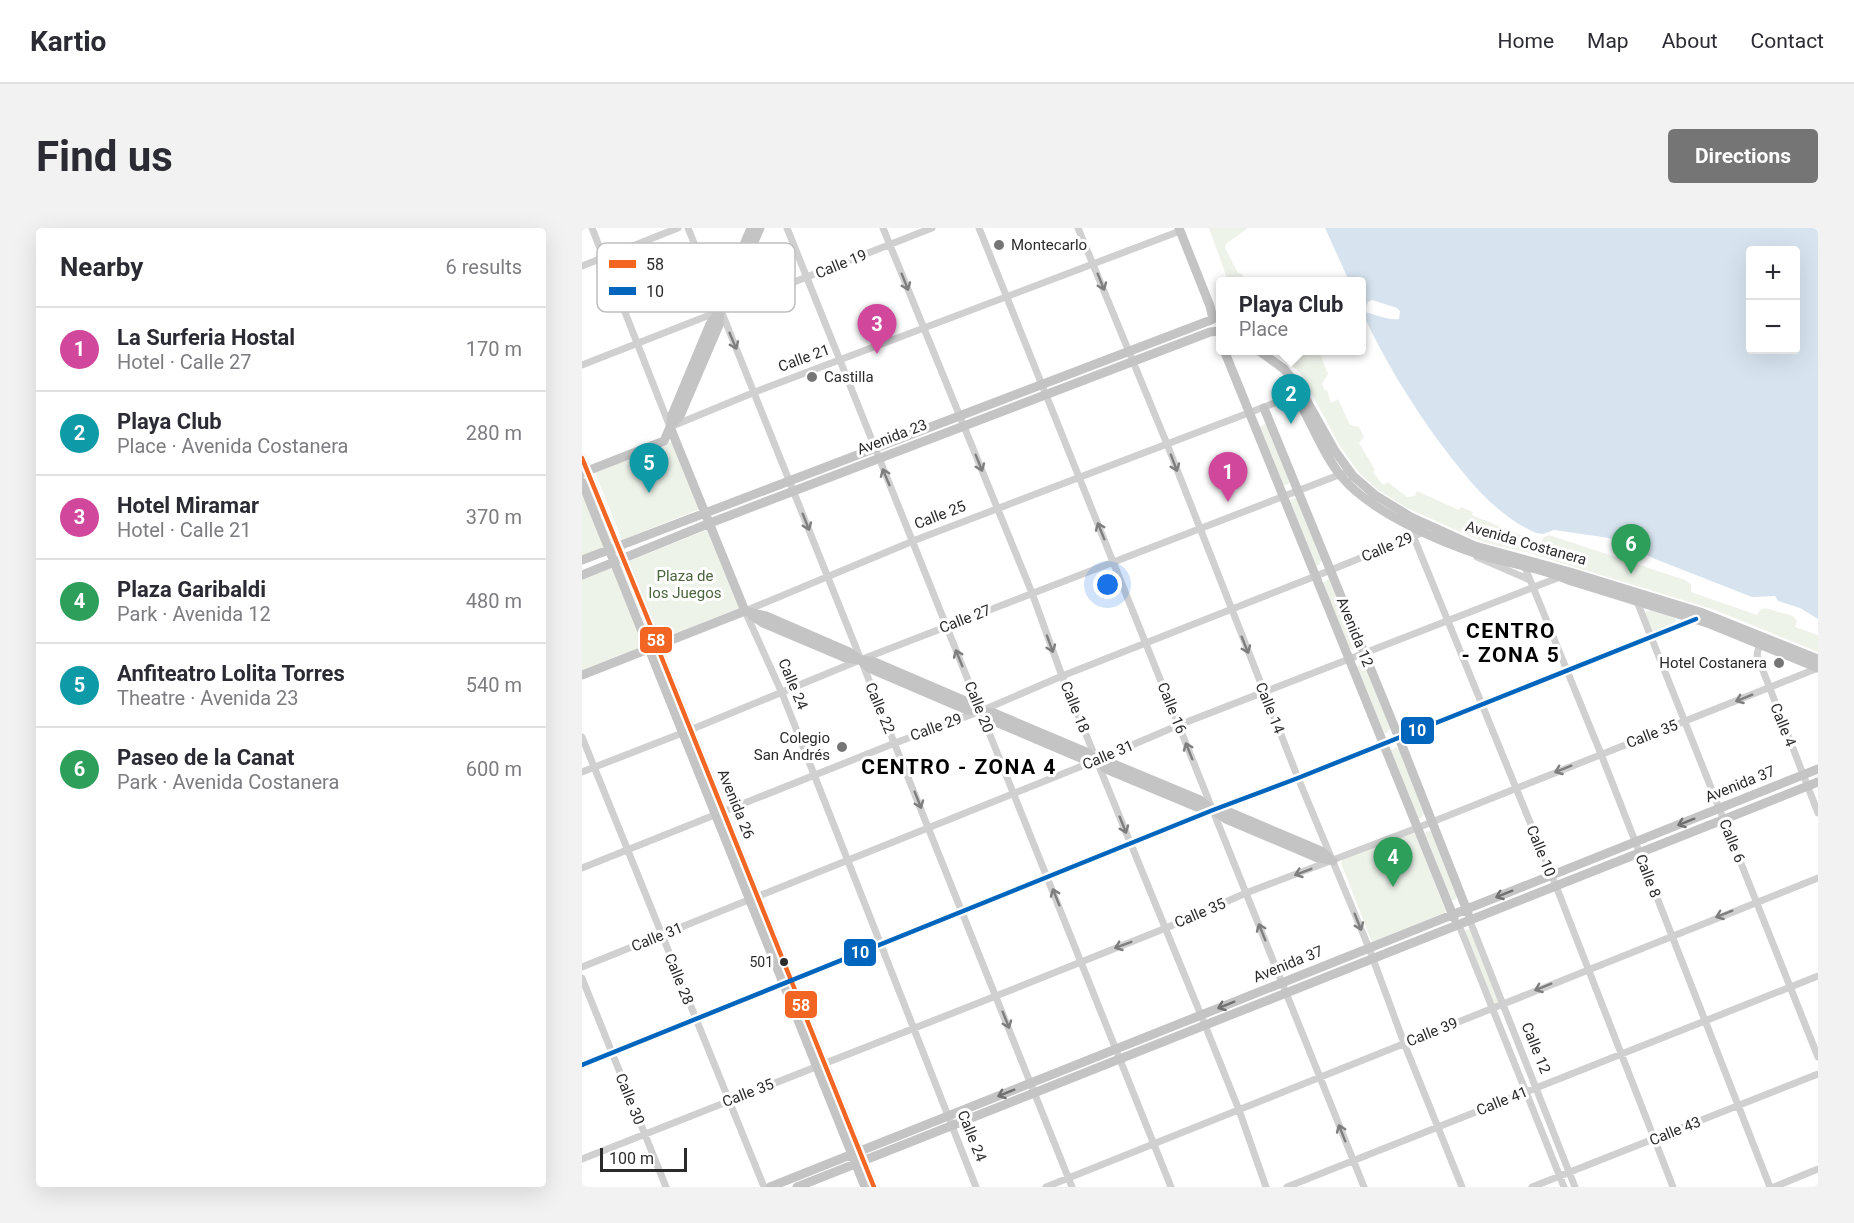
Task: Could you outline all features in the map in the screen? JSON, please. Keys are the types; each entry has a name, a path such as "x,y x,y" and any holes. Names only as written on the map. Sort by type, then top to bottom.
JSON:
{"main road":[{"path":"745,243 751,228"},
{"path":"754,243 760,228"},
{"path":"1179,230 1216,319 1210,326 1216,330"},
{"path":"670,427 680,417 718,325 720,312"},
{"name":"Avenida 23","path":"582,575 611,555 619,545 1216,319"},
{"name":"Avenida 23","path":"582,561 611,555 624,558 710,523 1216,331"},
{"name":"Avenida 12","path":"1226,355 1452,915 1459,925"},
{"name":"Avenida Costanera","path":"1263,355 1289,374 1304,393 1345,473"},
{"name":"Avenida Costanera","path":"1285,399 1294,399 1300,403 1345,473 1372,502 1410,521 1474,546 1818,659"},
{"name":"Avenida 12","path":"1264,408 1400,738 1470,921"},
{"name":"Calle 21","path":"585,472 664,441 670,427"},
{"name":"Calle 24","path":"670,427 745,611"},
{"name":"Avenida 26","path":"582,458 585,472 624,558 653,646 686,731 857,1158"},
{"name":"Avenida 26","path":"582,482 611,555 653,646"},
{"name":"Avenida Costanera","path":"1410,521 1424,532 1491,558 1633,591 1700,612 1818,668"},
{"path":"745,611 763,623 846,658 860,660 869,668 967,710 981,711 991,720 1083,759 1097,760 1106,769 1197,807 1212,810 1226,819 1318,858 1333,861"},
{"name":"Calle 25","path":"582,675 745,611"},
{"name":"Avenida 37","path":"770,1187 857,1158 950,1121 1031,1083 1818,769"},
{"name":"Avenida 37","path":"950,1121 1035,1093 1818,782"},
{"path":"857,1158 865,1187"},
{"path":"857,1158 874,1187"},
{"name":"Avenida 37","path":"797,1187 857,1158"}],"street":[{"name":"Calle 24","path":"592,228 598,243"},
{"path":"641,243 678,228"},
{"name":"Calle 22","path":"688,228 694,243"},
{"name":"Calle 20","path":"787,228 793,243"},
{"name":"Calle 18","path":"883,228 1239,1110 1266,1187"},
{"name":"Calle 19","path":"795,282 932,228"},
{"name":"Calle 16","path":"979,228 1364,1187"},
{"name":"Calle 14","path":"1078,228 1167,444 1298,778 1369,948 1404,1043 1462,1187"},
{"name":"Calle 21","path":"670,427 755,392 1179,230"},
{"name":"Calle 20","path":"795,248 1172,1187"},
{"path":"582,266 597,261"},
{"name":"Calle 24","path":"626,312 670,427"},
{"name":"Calle 19","path":"582,364 715,312"},
{"name":"Calle 22","path":"721,312 755,392 1072,1187"},
{"path":"1285,399 1291,388 1289,374"},
{"name":"Calle 25","path":"745,611 913,541 1251,414 1285,399"},
{"name":"Calle 27","path":"582,772 860,660 1345,473"},
{"name":"Calle 10","path":"1410,521 1413,536 1449,620 1480,705 1556,886 1673,1187"},
{"name":"Calle 29","path":"582,868 894,743 981,711 1146,642 1424,532"},
{"path":"1459,547 1531,583"},
{"name":"Calle 8","path":"1524,565 1772,1187"},
{"name":"Calle 31","path":"582,967 1179,725 1365,654 1531,583 1563,574"},
{"name":"Calle 6","path":"1633,591 1818,1057"},
{"name":"Calle 24","path":"745,611 782,693 976,1187"},
{"path":"582,1065 1047,876 1696,619"},
{"name":"Calle 4","path":"1760,640 1757,655 1818,813"},
{"name":"Calle 35","path":"582,1159 728,1100 821,1066 1246,894 1818,668"},
{"name":"Calle 28","path":"582,737 764,1187"},
{"name":"Calle 39","path":"1046,1187 1818,878"},
{"name":"Calle 12","path":"1470,921 1575,1187"},
{"name":"Calle 12","path":"1459,925 1564,1187"},
{"name":"Calle 41","path":"1287,1187 1818,976"},
{"name":"Calle 30","path":"582,978 666,1187"},
{"name":"Calle 43","path":"1532,1187 1818,1074"},
{"path":"1772,1187 1818,1169"}],"green space":[{"path":"1209,228 1248,228 1226,244 1225,248 1238,273 1243,277 1227,277"},
{"path":"1281,355 1321,355 1328,374 1322,384 1325,391 1327,390 1331,403 1338,399 1350,425 1359,427 1364,437 1359,443 1375,470 1373,472 1383,485 1388,482 1407,497 1415,496 1417,491 1459,510 1461,507 1473,512 1472,515 1540,543 1544,537 1549,535 1685,580 1691,584 1691,592 1757,615 1765,608 1793,616 1797,621 1795,627 1818,635 1818,652 1715,610 1529,553 1483,542 1407,508 1378,490 1359,473 1340,446 1301,374"},
{"path":"1268,423 1291,481 1287,485 1283,485 1258,427"},
{"path":"673,441 700,509 622,540 595,473"},
{"path":"582,490 605,547 582,557"},
{"path":"1297,499 1323,559 1319,565 1316,566 1290,501"},
{"name":"Plaza de los Juegos","path":"709,529 740,608 660,640 629,561"},
{"path":"613,567 644,646 582,670 582,579"},
{"path":"1329,579 1357,645 1354,650 1348,648 1322,583"},
{"path":"1651,610 1675,618 1677,623 1655,633 1645,614"},
{"path":"1360,664 1365,664 1391,727 1387,733 1384,733 1356,668"},
{"path":"1395,747 1399,749 1425,812 1421,818 1418,818 1391,751"},
{"path":"1427,831 1433,832 1458,897 1455,900 1451,900 1425,834"},
{"path":"1412,833 1415,834 1446,911 1375,941 1371,940 1341,863 1343,860"},
{"path":"1466,929 1470,930 1499,1001 1494,1005 1465,933"}],"shaded area":[{"path":"1325,228 1818,228 1818,619 1800,608 1778,601 1775,596 1752,597 1655,559 1609,538 1554,530 1543,534 1536,533 1506,516 1469,480 1437,439 1396,377 1366,320 1366,313 1399,319 1400,311 1372,300 1366,306 1366,277 1347,277"}],"transit line":[{"name":"58","path":"582,458 874,1187"},
{"name":"10","path":"582,1065 1213,810 1696,619"}],"place":[{"name":"Montecarlo","path":"999,245"},
{"name":"Hotel Miramar","path":"877,354"},
{"name":"Castilla","path":"812,377"},
{"name":"Playa Club","path":"1291,424"},
{"name":"Anfiteatro Lolita Torres","path":"649,493"},
{"name":"La Surferia Hostal","path":"1228,502"},
{"name":"Paseo de la Canat","path":"1631,574"},
{"name":"Hotel Costanera","path":"1779,663"},
{"name":"Colegio San Andrés","path":"842,747"},
{"name":"Plaza Garibaldi","path":"1393,887"},
{"name":"501","path":"784,962"}],"district":[{"name":"CENTRO - ZONA 5","path":"1511,643"},
{"name":"CENTRO - ZONA 4","path":"959,767"}]}
